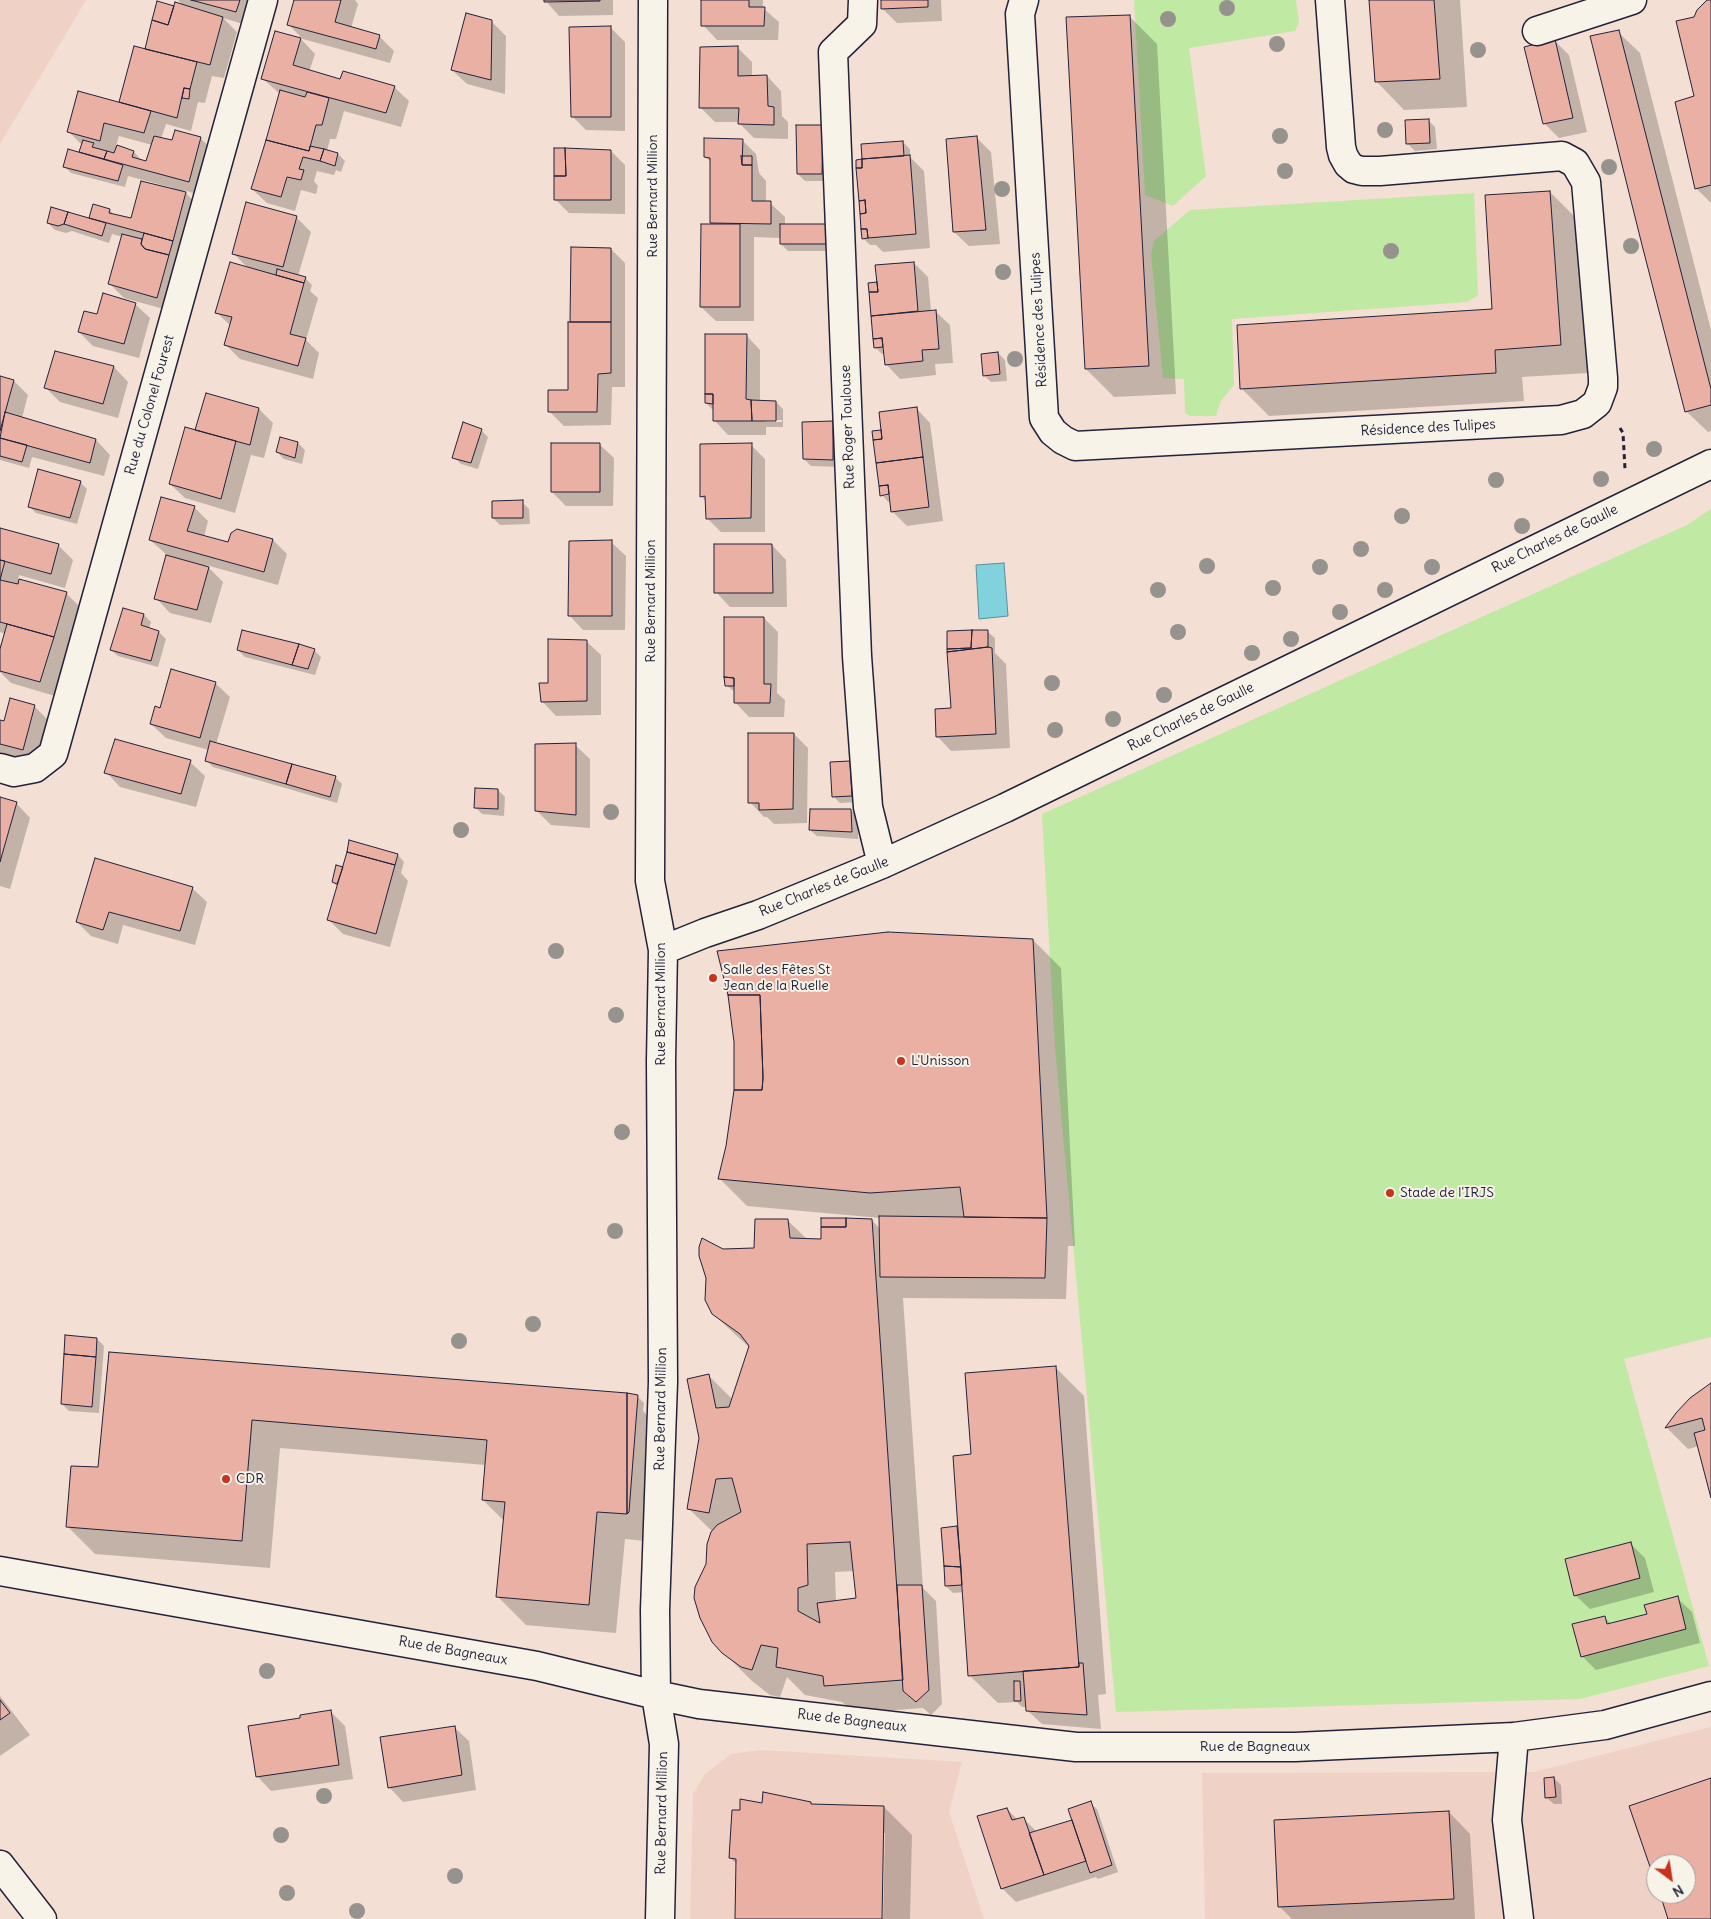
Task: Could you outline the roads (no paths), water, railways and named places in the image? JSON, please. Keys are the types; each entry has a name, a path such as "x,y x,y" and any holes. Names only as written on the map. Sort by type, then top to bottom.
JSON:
{"street":[{"name":"Rue du Colonel Fourest","path":"0,768 14,772 35,768 53,754 263,0"},
{"name":"Rue Bernard Million","path":"653,0 650,881 663,950 661,1061 663,1382 655,1610 656,1695 664,1744 660,1919"},
{"name":"Rue Roger Toulouse","path":"863,0 862,24 833,52 857,656 868,806 882,864"},
{"name":"Résidence des Tulipes","path":"1024,0 1020,14 1044,418 1053,432 1063,440 1076,446 1561,420 1583,414 1597,403 1603,387 1603,378 1586,182 1576,164 1562,156 1380,171 1354,169 1348,164 1341,147 1330,0"},
{"path":"1538,31 1632,0"},
{"name":"Rue Charles de Gaulle","path":"663,950 758,915 882,864 1005,808 1711,464"},
{"name":"Rue de Bagneaux","path":"0,1571 537,1666 699,1704 1076,1747 1295,1747 1514,1736 1605,1725 1711,1696"},
{"path":"1514,1736 1507,1820 1519,1919"},
{"path":"0,1865 42,1919"}],"water":[{"path":"1004,563 1008,616 979,619 976,565"}],"place":[{"name":"Salle des Fêtes St Jean de la Ruelle","path":"713,978"},
{"name":"L'Unisson","path":"901,1061"},
{"name":"Stade de l'IRJS","path":"1390,1193"},
{"name":"CDR","path":"226,1479"}]}
